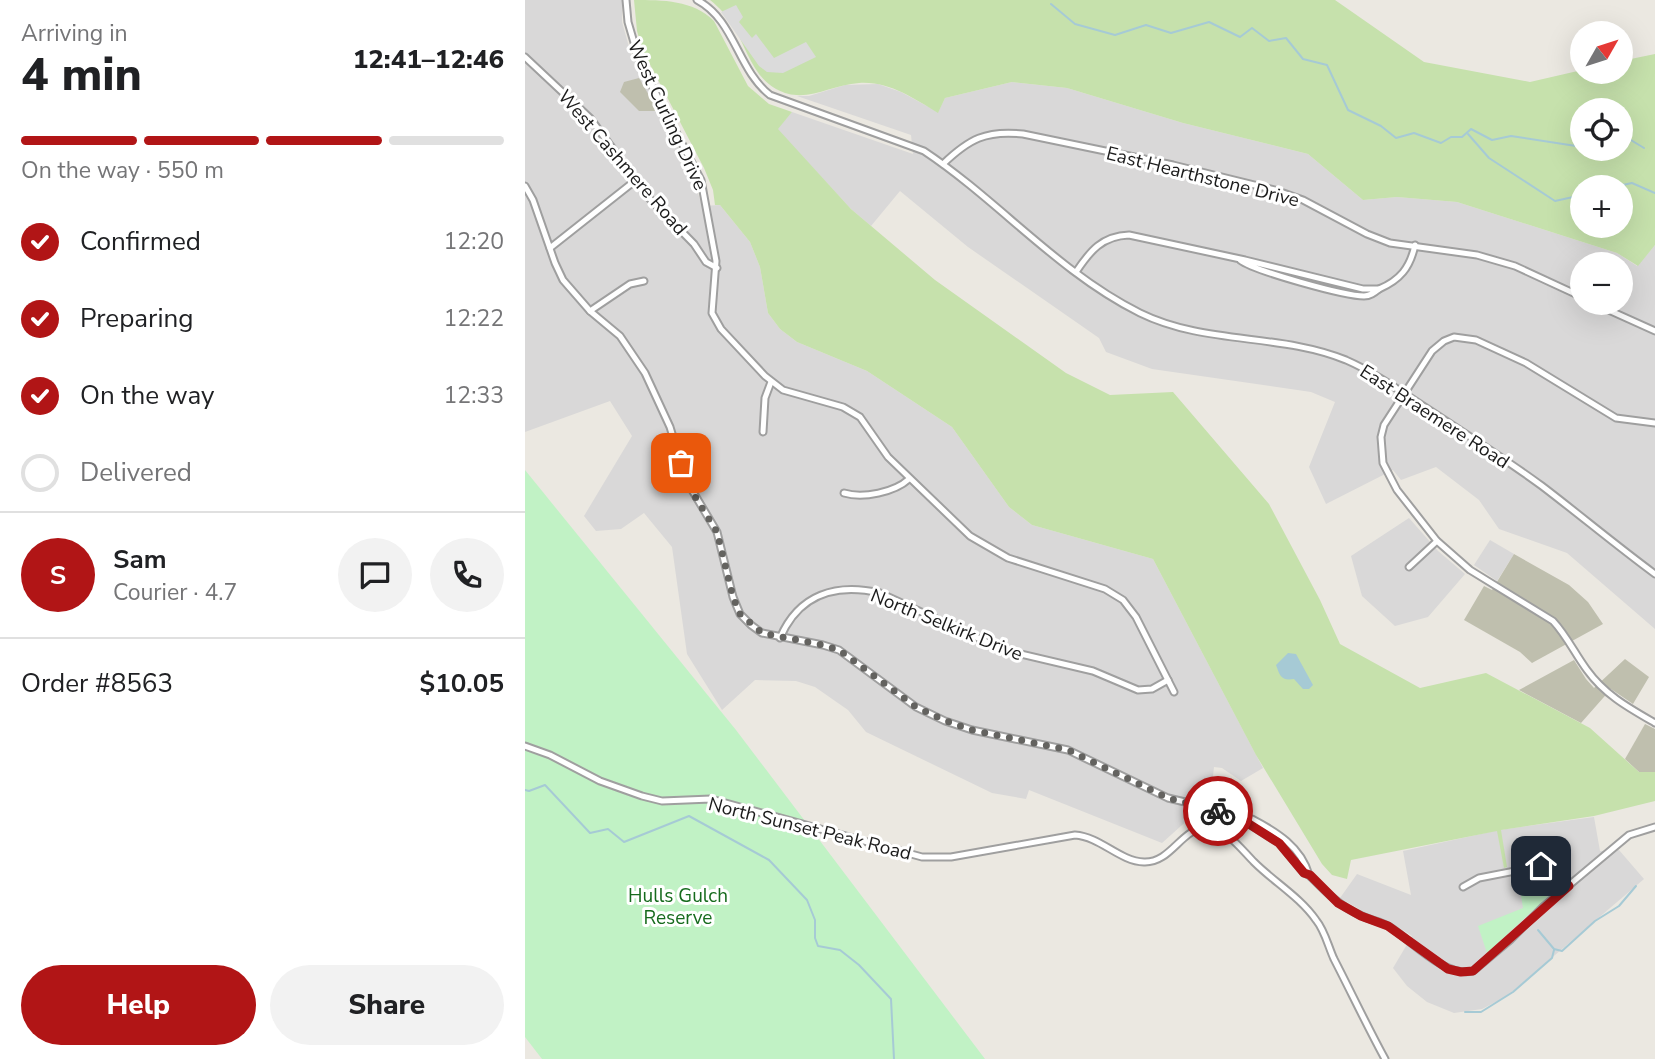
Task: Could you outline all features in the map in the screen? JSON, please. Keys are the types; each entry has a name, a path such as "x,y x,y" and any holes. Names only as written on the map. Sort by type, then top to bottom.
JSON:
{"street":[{"name":"West Curling Drive","path":"626,0 628,22 640,63 701,180 717,268 712,313 720,329 771,382"},
{"name":"East Braemere Road","path":"697,0 709,7 722,21 749,71 770,95 908,144 943,164 1035,242 1076,272 1114,298 1160,322 1187,331 1306,348 1367,370 1542,486 1655,575"},
{"name":"West Cashmere Road","path":"525,57 590,118 658,208 694,244 706,262 717,268"},
{"name":"East Hearthstone Drive","path":"943,164 958,149 983,136 1003,132 1173,164 1275,190 1303,200 1389,243 1477,255 1515,266 1570,291"},
{"path":"550,248 636,180"},
{"path":"525,186 533,200 563,280 590,311 620,336 645,373 670,427 686,480 717,532 733,597 740,614 762,633 839,650 916,707 944,720 972,730 1068,750 1168,798 1252,819 1284,838 1301,858 1310,875 1338,903 1361,916 1388,926 1448,969 1461,972 1473,971 1629,835 1655,827"},
{"path":"1076,272 1090,251 1100,242 1116,235 1142,237 1240,260 1280,277 1364,296 1398,280 1406,270 1415,245"},
{"path":"590,311 630,284 645,281"},
{"path":"1620,315 1655,331"},
{"path":"1655,423 1616,418 1526,363 1465,337 1454,337 1432,351 1384,425 1381,438 1383,463 1397,490 1437,541 1470,570 1553,621 1585,667 1608,694 1655,723"},
{"path":"763,432 765,398 771,382 800,397 851,410 866,424 881,449 909,479 954,522 990,549 1028,566 1105,589 1123,600 1136,617 1174,692"},
{"path":"844,493 860,496 898,486 909,479"},
{"path":"1409,567 1437,541"},
{"name":"North Selkirk Drive","path":"780,638 791,617 811,598 825,593 866,590 880,593 1004,650 1093,671 1138,690 1153,689 1168,680"},
{"name":"North Sunset Peak Road","path":"525,746 550,755 600,781 642,796 661,801 711,799 922,857 951,857 1075,835 1089,836 1132,859 1145,862 1159,860 1197,829 1212,828 1230,837 1272,880 1302,902 1318,922 1385,1059"},
{"path":"1463,887 1479,878 1541,866 1556,873 1569,886"}],"shaded area":[{"path":"525,0 622,0 622,22 631,54 691,171 702,206 720,205 750,242 760,267 768,313 780,329 797,342 867,371 952,427 1009,507 1032,525 1153,559 1263,768 1241,781 1222,768 1214,767 1211,794 1238,802 1228,828 1191,817 1162,843 1029,790 1026,799 992,793 866,732 848,710 815,687 796,681 755,680 722,710 687,654 672,547 644,513 621,529 596,531 584,516 632,436 610,401 525,432"},
{"path":"736,5 743,17 739,22 752,38 756,34 774,58 806,42 816,57 783,73 767,72 759,66 721,12"},
{"path":"639,78 658,111 639,111 620,92 624,82"},
{"path":"1012,82 1067,88 1183,123 1308,154 1363,200 1397,197 1457,202 1614,252 1570,252 1570,315 1633,315 1633,263 1637,266 1655,245 1655,629 1567,553 1499,529 1479,500 1436,467 1401,480 1393,470 1326,504 1309,467 1335,402 1311,392 1152,369 1106,352 1099,338 968,247 900,191 871,226 851,209 777,129 792,112 913,154 911,135 797,96 809,96 845,85 878,84 901,92 938,112 945,98"},
{"path":"1409,518 1438,551 1465,574 1428,617 1395,626 1362,596 1351,556"},
{"path":"1490,540 1514,554 1497,581 1474,565"},
{"path":"1514,554 1569,585 1588,602 1603,624 1532,663 1520,652 1464,620 1484,586 1492,590"},
{"path":"1625,659 1649,677 1633,704 1611,689 1581,723 1519,690 1574,660 1594,688"},
{"path":"1645,724 1655,729 1655,772 1639,772 1625,759"},
{"path":"1594,817 1600,851 1619,850 1644,879 1507,996 1482,1009 1454,1013 1427,1002 1407,986 1393,968 1412,936 1389,921 1371,916 1340,898 1357,874 1411,895 1403,851 1499,830"}],"green space":[{"path":"634,0 667,1 687,5 714,21 748,86 769,104 792,112 778,129 851,209 935,280 1066,373 1110,395 1173,392 1269,504 1340,644 1420,688 1486,673 1590,728 1639,772 1655,772 1655,801 1594,816 1501,830 1507,867 1504,868 1497,831 1351,860 1347,879 1332,875 1322,864 1256,755 1153,559 1032,525 1009,507 952,427 867,371 797,342 780,329 768,313 760,267 750,242 720,205 715,205 713,190 704,168 643,51 637,31"},
{"path":"710,0 1335,0 1424,62 1530,82 1570,73 1570,84 1633,84 1633,59 1655,54 1655,245 1638,266 1633,263 1633,252 1614,252 1457,202 1397,197 1363,200 1308,154 1183,123 1067,88 1012,82 945,98 938,113 891,88 870,83 848,84 807,95 787,93 768,84 762,77 751,62 733,24"},
{"name":"Hulls Gulch Reserve","path":"525,470 736,730 985,1059 542,1059 525,1037"},
{"path":"1544,872 1557,880 1558,887 1487,953 1478,926 1523,908 1518,876"}],"water":[{"path":"1288,653 1296,654 1313,685 1309,689 1303,689 1294,679 1286,679 1280,675 1276,665"}],"waterway":[{"path":"1051,4 1075,24 1115,35 1146,25 1171,33 1209,22 1240,37 1252,28 1269,41 1286,38 1303,59 1327,65 1348,110 1381,126 1396,138 1414,133 1441,143 1451,137 1462,137 1471,129 1492,140 1511,136 1570,145"},
{"path":"1468,134 1489,158 1555,201 1570,198"},
{"path":"1633,141 1644,148"},
{"path":"1633,183 1655,193"},
{"path":"525,790 545,785 590,833 608,829 624,842 689,816 769,860 807,900 815,920 818,946 840,950 859,965 891,999 894,1059"},
{"path":"1538,930 1554,949 1562,951 1595,921 1619,906 1636,886"},
{"path":"1465,1012 1481,1012 1513,992 1552,958 1554,950"}],"way so far":[{"path":"681,463 689,487 717,532 733,597 740,614 762,633 839,650 916,707 944,720 972,730 1068,750 1168,798 1218,811"}],"route":[{"path":"1218,811 1246,819 1249,824 1279,843 1304,873 1310,875 1338,903 1361,916 1388,926 1448,969 1457,972 1473,971 1569,886 1548,867 1541,866"}]}
